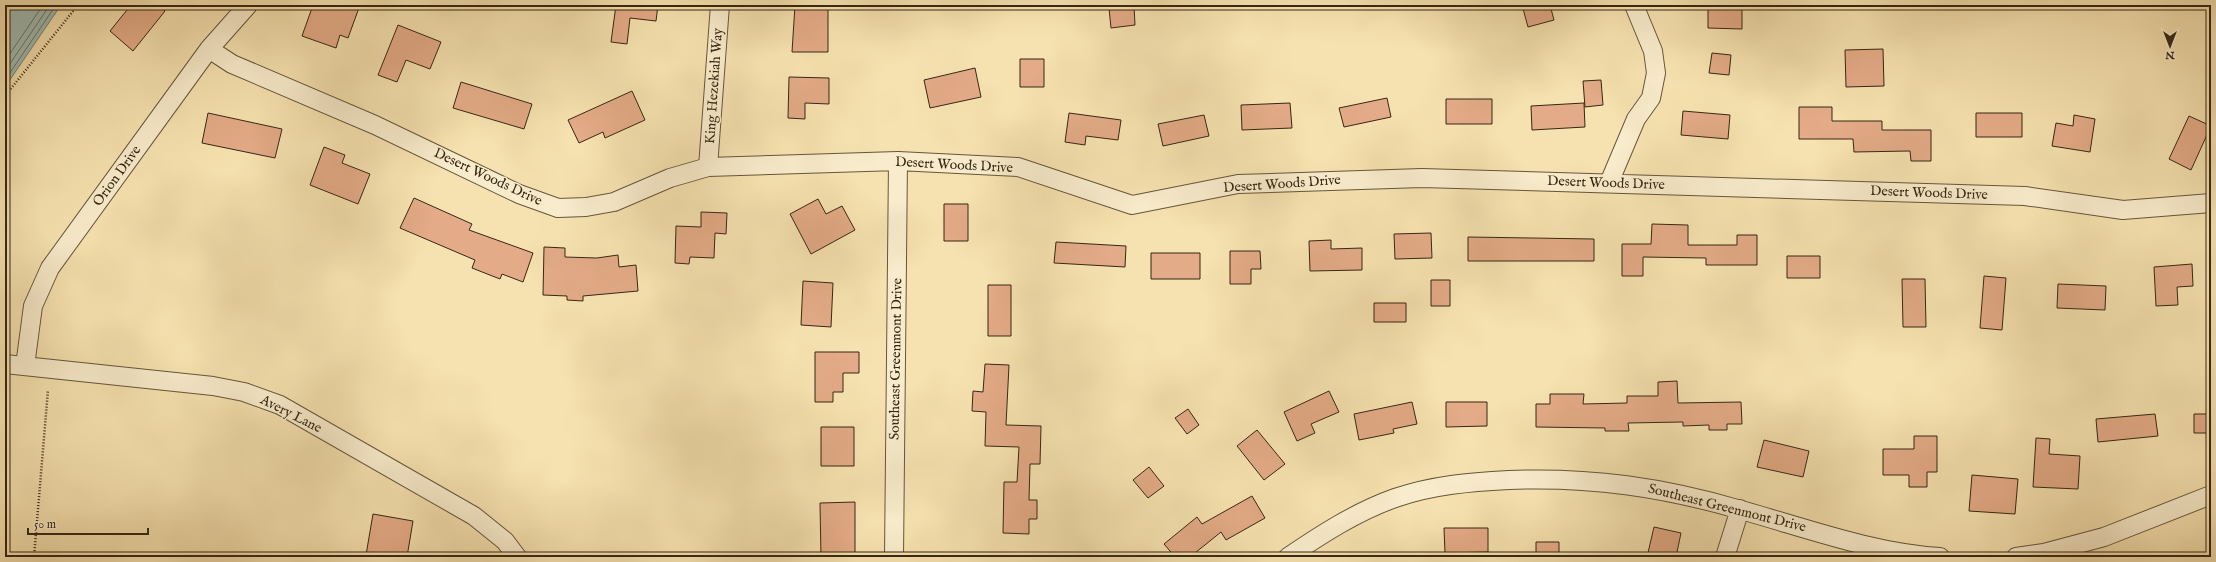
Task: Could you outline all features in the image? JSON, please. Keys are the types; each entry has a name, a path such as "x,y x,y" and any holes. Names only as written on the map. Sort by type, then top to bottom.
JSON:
{"street":[{"name":"Orion Drive","path":"25,366 33,306 50,268 209,49 248,5"},
{"name":"King Hezekiah Way","path":"708,168 720,5"},
{"path":"1609,184 1636,119 1651,98 1656,73 1654,51 1634,5"},
{"name":"Desert Woods Drive","path":"209,49 232,64 375,125 519,194 558,208 586,207 614,202 670,178 708,168 898,161 1018,168 1132,205 1238,184 1422,178 2025,196 2123,210 2211,203"},
{"name":"Southeast Greenmont Drive","path":"894,557 898,161"},
{"name":"Avery Lane","path":"5,364 213,386 244,392 280,406 474,516 505,542 517,557"},
{"name":"Southeast Greenmont Drive","path":"1288,557 1346,520 1376,506 1418,491 1469,482 1540,479 1608,482 1667,490 1859,543 1926,556 1940,557"},
{"path":"2016,557 2044,553 2104,537 2211,495"},
{"path":"1725,557 1740,509"}],"path":[{"path":"5,96 78,5"},
{"path":"34,557 48,390"}],"water":[{"path":"8,5 61,5 5,87 5,9"}],"building":[{"path":"131,5 158,5 165,11 133,51 110,31"},
{"path":"313,5 360,5 348,38 340,35 336,48 302,36"},
{"path":"616,5 658,5 656,21 630,18 627,44 611,42"},
{"path":"795,5 828,5 828,52 792,52"},
{"path":"1522,5 1550,5 1554,20 1528,27"},
{"path":"1708,5 1742,5 1742,29 1708,28"},
{"path":"1134,6 1135,25 1111,28 1109,8"},
{"path":"398,25 441,42 430,69 406,60 397,82 378,75"},
{"path":"1883,49 1884,86 1846,87 1845,50"},
{"path":"1712,53 1731,55 1729,75 1709,73"},
{"path":"1020,59 1044,59 1044,87 1020,87"},
{"path":"975,68 981,97 930,108 924,80"},
{"path":"789,77 829,78 829,104 805,103 805,119 788,118"},
{"path":"1601,80 1603,105 1585,107 1583,81"},
{"path":"461,82 532,104 524,129 453,108"},
{"path":"632,91 645,120 605,138 603,132 579,143 568,120"},
{"path":"1387,98 1391,117 1344,127 1339,108"},
{"path":"1446,99 1492,99 1492,124 1446,124"},
{"path":"1290,103 1292,128 1242,130 1241,105"},
{"path":"1584,103 1585,127 1532,130 1531,106"},
{"path":"1799,107 1832,107 1832,121 1882,121 1882,130 1931,130 1931,161 1911,161 1910,151 1854,152 1853,139 1799,139"},
{"path":"1683,111 1730,115 1728,139 1681,135"},
{"path":"208,113 282,129 275,158 202,143"},
{"path":"1069,113 1121,120 1118,140 1086,136 1085,145 1065,142"},
{"path":"1976,113 2022,113 2022,137 1976,137"},
{"path":"1204,115 1209,136 1163,146 1158,124"},
{"path":"2074,115 2095,119 2090,152 2052,146 2056,123 2073,126"},
{"path":"2189,116 2211,126 2191,170 2169,159"},
{"path":"324,147 345,155 342,163 370,174 358,204 310,185"},
{"path":"414,198 472,224 469,230 533,253 523,282 502,274 500,279 472,268 475,260 400,228"},
{"path":"818,199 826,214 842,206 855,230 811,254 790,214"},
{"path":"944,204 968,204 968,241 944,241"},
{"path":"701,212 727,213 726,234 715,233 714,258 690,257 689,264 675,263 676,226 701,227"},
{"path":"1652,224 1688,225 1688,245 1737,245 1737,235 1757,235 1757,265 1706,265 1706,258 1643,257 1643,276 1622,276 1622,244 1651,244"},
{"path":"1431,233 1432,258 1395,259 1394,234"},
{"path":"1468,237 1594,239 1594,261 1468,261"},
{"path":"1331,240 1331,249 1362,248 1362,270 1310,271 1309,241"},
{"path":"1056,242 1126,246 1125,267 1054,263"},
{"path":"544,247 565,248 565,257 597,258 618,255 619,267 636,265 638,291 583,296 583,301 567,300 567,296 543,295"},
{"path":"1230,251 1260,251 1261,269 1251,269 1251,284 1230,284"},
{"path":"1151,253 1200,253 1200,279 1151,279"},
{"path":"1787,256 1820,256 1820,278 1787,278"},
{"path":"2192,264 2193,286 2177,287 2178,305 2156,306 2154,267"},
{"path":"1984,276 2006,278 2002,330 1980,328"},
{"path":"1902,279 1925,279 1926,327 1903,327"},
{"path":"1431,280 1450,280 1450,306 1431,306"},
{"path":"803,281 833,283 831,327 801,325"},
{"path":"2058,284 2106,286 2105,310 2057,308"},
{"path":"988,285 1011,285 1011,336 988,336"},
{"path":"1374,303 1406,303 1406,322 1374,322"},
{"path":"815,352 859,352 859,373 843,373 843,392 833,392 833,402 815,402"},
{"path":"985,364 1009,365 1006,425 1041,426 1040,464 1030,464 1029,500 1037,500 1037,519 1029,519 1029,534 1003,533 1004,482 1017,482 1019,447 985,446 986,412 972,411 973,391 983,392"},
{"path":"1677,381 1678,403 1741,402 1742,424 1727,424 1727,430 1709,430 1709,425 1683,426 1683,422 1628,423 1629,431 1605,431 1605,428 1536,427 1536,404 1550,404 1550,394 1584,394 1583,404 1627,403 1627,396 1658,396 1658,382"},
{"path":"1329,391 1339,412 1311,424 1315,433 1297,441 1284,412"},
{"path":"1412,402 1417,424 1393,429 1394,433 1359,440 1354,414"},
{"path":"1446,402 1487,402 1487,426 1446,427"},
{"path":"1188,409 1199,425 1187,434 1175,418"},
{"path":"2155,414 2158,436 2098,442 2096,419"},
{"path":"2194,414 2211,414 2211,433 2194,433"},
{"path":"821,427 854,427 854,466 821,466"},
{"path":"1257,430 1285,464 1264,480 1237,446"},
{"path":"1914,436 1937,436 1937,472 1927,472 1927,487 1909,487 1909,475 1883,475 1883,449 1914,449"},
{"path":"2036,438 2050,439 2049,454 2080,456 2078,489 2033,487"},
{"path":"1764,440 1809,451 1803,477 1757,467"},
{"path":"1149,467 1164,486 1148,498 1133,480"},
{"path":"1972,475 2018,479 2015,514 1969,511"},
{"path":"1252,496 1265,518 1226,540 1221,532 1190,557 1175,557 1164,544 1197,517 1202,524"},
{"path":"855,502 855,557 821,557 820,503"},
{"path":"373,514 413,521 407,557 366,555"},
{"path":"1654,527 1681,533 1676,557 1647,557"},
{"path":"1444,528 1488,528 1488,552 1445,553"},
{"path":"1536,542 1559,542 1559,557 1536,557"}]}
